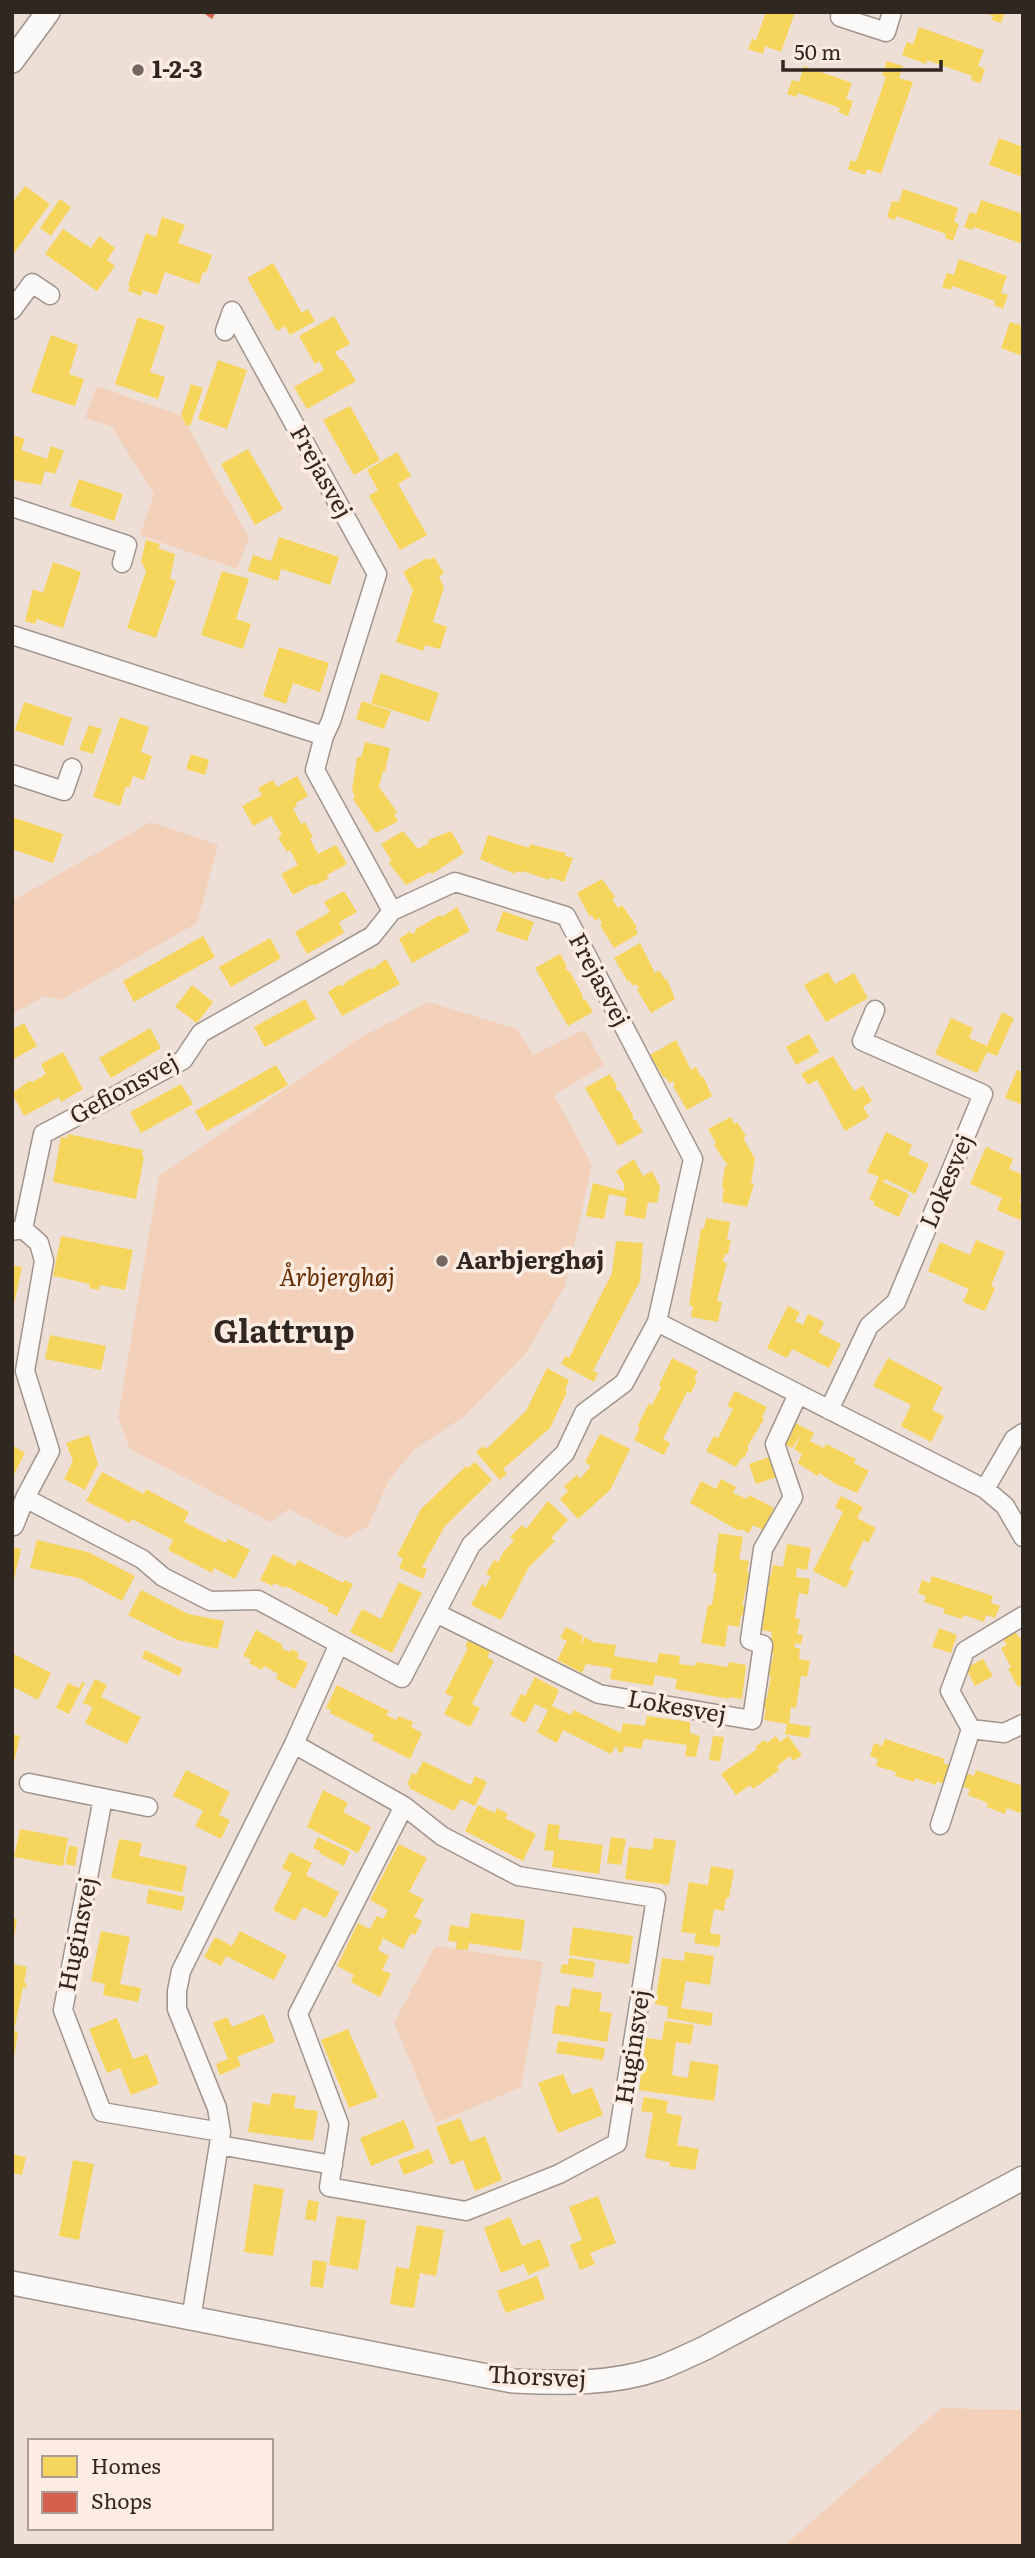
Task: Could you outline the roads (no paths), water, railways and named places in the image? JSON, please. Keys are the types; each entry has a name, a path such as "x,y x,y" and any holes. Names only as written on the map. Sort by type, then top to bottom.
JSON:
{"street":[{"path":"12,61 48,12"},
{"path":"840,17 886,32 892,12"},
{"path":"12,310 33,283 50,295"},
{"name":"Frejasvej","path":"225,331 232,312 377,574 314,770 392,911 455,882 566,916 693,1159 657,1322"},
{"path":"12,507 127,545 122,563"},
{"path":"12,635 324,736"},
{"path":"12,774 64,791 72,768"},
{"name":"Gefionsvej","path":"18,1230 43,1134 183,1060 201,1033 372,936 392,911"},
{"name":"Lokesvej","path":"829,1410 869,1325 896,1302 984,1094 862,1041 876,1010"},
{"path":"14,1526 25,1498 50,1451 25,1371 44,1261 39,1243 18,1230"},
{"path":"25,1498 142,1559 163,1577 210,1601 258,1601 402,1678 471,1545 565,1453 584,1413 624,1383 657,1322 985,1489 1005,1506 1023,1537"},
{"name":"Lokesvej","path":"436,1613 599,1694 752,1720 763,1645 750,1640 763,1549 793,1497 775,1444 798,1394"},
{"path":"985,1489 1014,1439 1023,1433"},
{"path":"940,1825 971,1729 950,1691 965,1651 1023,1616"},
{"path":"191,2319 220,2139 217,2108 177,2010 181,1971 294,1744 338,1646"},
{"path":"971,1729 1004,1733 1023,1724"},
{"name":"Huginsvej","path":"294,1744 404,1806 442,1836 518,1876 656,1898 617,2143 559,2174 466,2211 329,2187 338,2124 298,2014 404,1806"},
{"path":"29,1783 148,1807"},
{"name":"Huginsvej","path":"103,1798 63,2010 102,2112 332,2165"},
{"name":"Thorsvej","path":"12,2283 513,2381 563,2383 605,2380 658,2368 705,2348 1023,2178"}],"place":[{"name":"1-2-3","path":"138,70"},
{"name":"Aarbjerghøj","path":"442,1261"}],"district":[{"name":"Glattrup","path":"284,1332"}],"park label":[{"name":"Årbjerghøj","path":"337,1278"}]}
